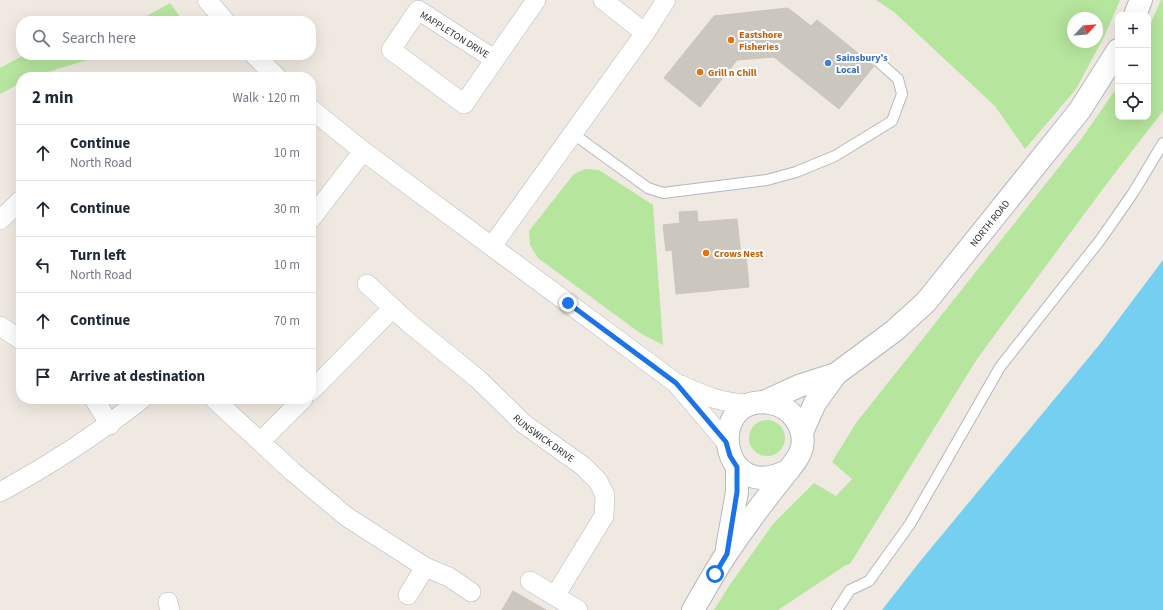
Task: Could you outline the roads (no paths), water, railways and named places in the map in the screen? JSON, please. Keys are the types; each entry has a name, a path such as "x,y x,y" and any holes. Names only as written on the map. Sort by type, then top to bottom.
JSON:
{"main road":[{"path":"1136,12 1141,0"},
{"name":"NORTH ROAD","path":"836,374 894,331 926,302 1080,110 1115,55"},
{"path":"789,470 776,477 763,478 749,475 737,467 730,456 726,442 729,426 737,413 757,403 799,386 836,374"},
{"path":"802,432 815,403 836,374"},
{"path":"693,610 727,554 762,504 798,459 803,446 802,432 797,420 788,410 777,404 757,403"},
{"path":"727,554 737,492 737,467"}],"street":[{"path":"207,0 221,16"},
{"name":"MAPPLETON DRIVE","path":"494,59 418,10 391,50 464,104 536,0"},
{"path":"603,0 645,33"},
{"path":"492,246 645,33 666,0"},
{"path":"259,60 272,72"},
{"path":"316,113 363,151 676,383 726,442"},
{"path":"316,212 363,151"},
{"path":"0,220 16,205"},
{"name":"RUNSWICK DRIVE","path":"368,284 393,308 478,379 524,424 583,466 598,481 605,495 604,516 554,596"},
{"path":"316,386 393,308"},
{"path":"0,326 16,337"},
{"path":"676,383 713,399 730,403 757,403"},
{"path":"97,404 110,425"},
{"path":"0,492 43,469 110,425 136,404"},
{"path":"220,404 293,472 347,516 425,567 449,577 471,592"},
{"path":"261,441 298,404"},
{"path":"408,595 425,567"},
{"path":"530,581 578,610"}],"lane":[{"path":"572,134 648,188 662,194 767,180 796,172 835,156 892,121 902,94 898,79 880,63"},
{"path":"837,610 850,590 869,581 910,524 1000,367 1101,239 1163,143"}],"water":[{"path":"1163,260 1163,610 882,610 922,559 1100,344"}],"place":[{"name":"Eastshore Fisheries","path":"731,40"},
{"name":"Sainsbury's Local","path":"828,63"},
{"name":"Grill n Chill","path":"700,72"},
{"name":"Crows Nest","path":"706,253"}]}
